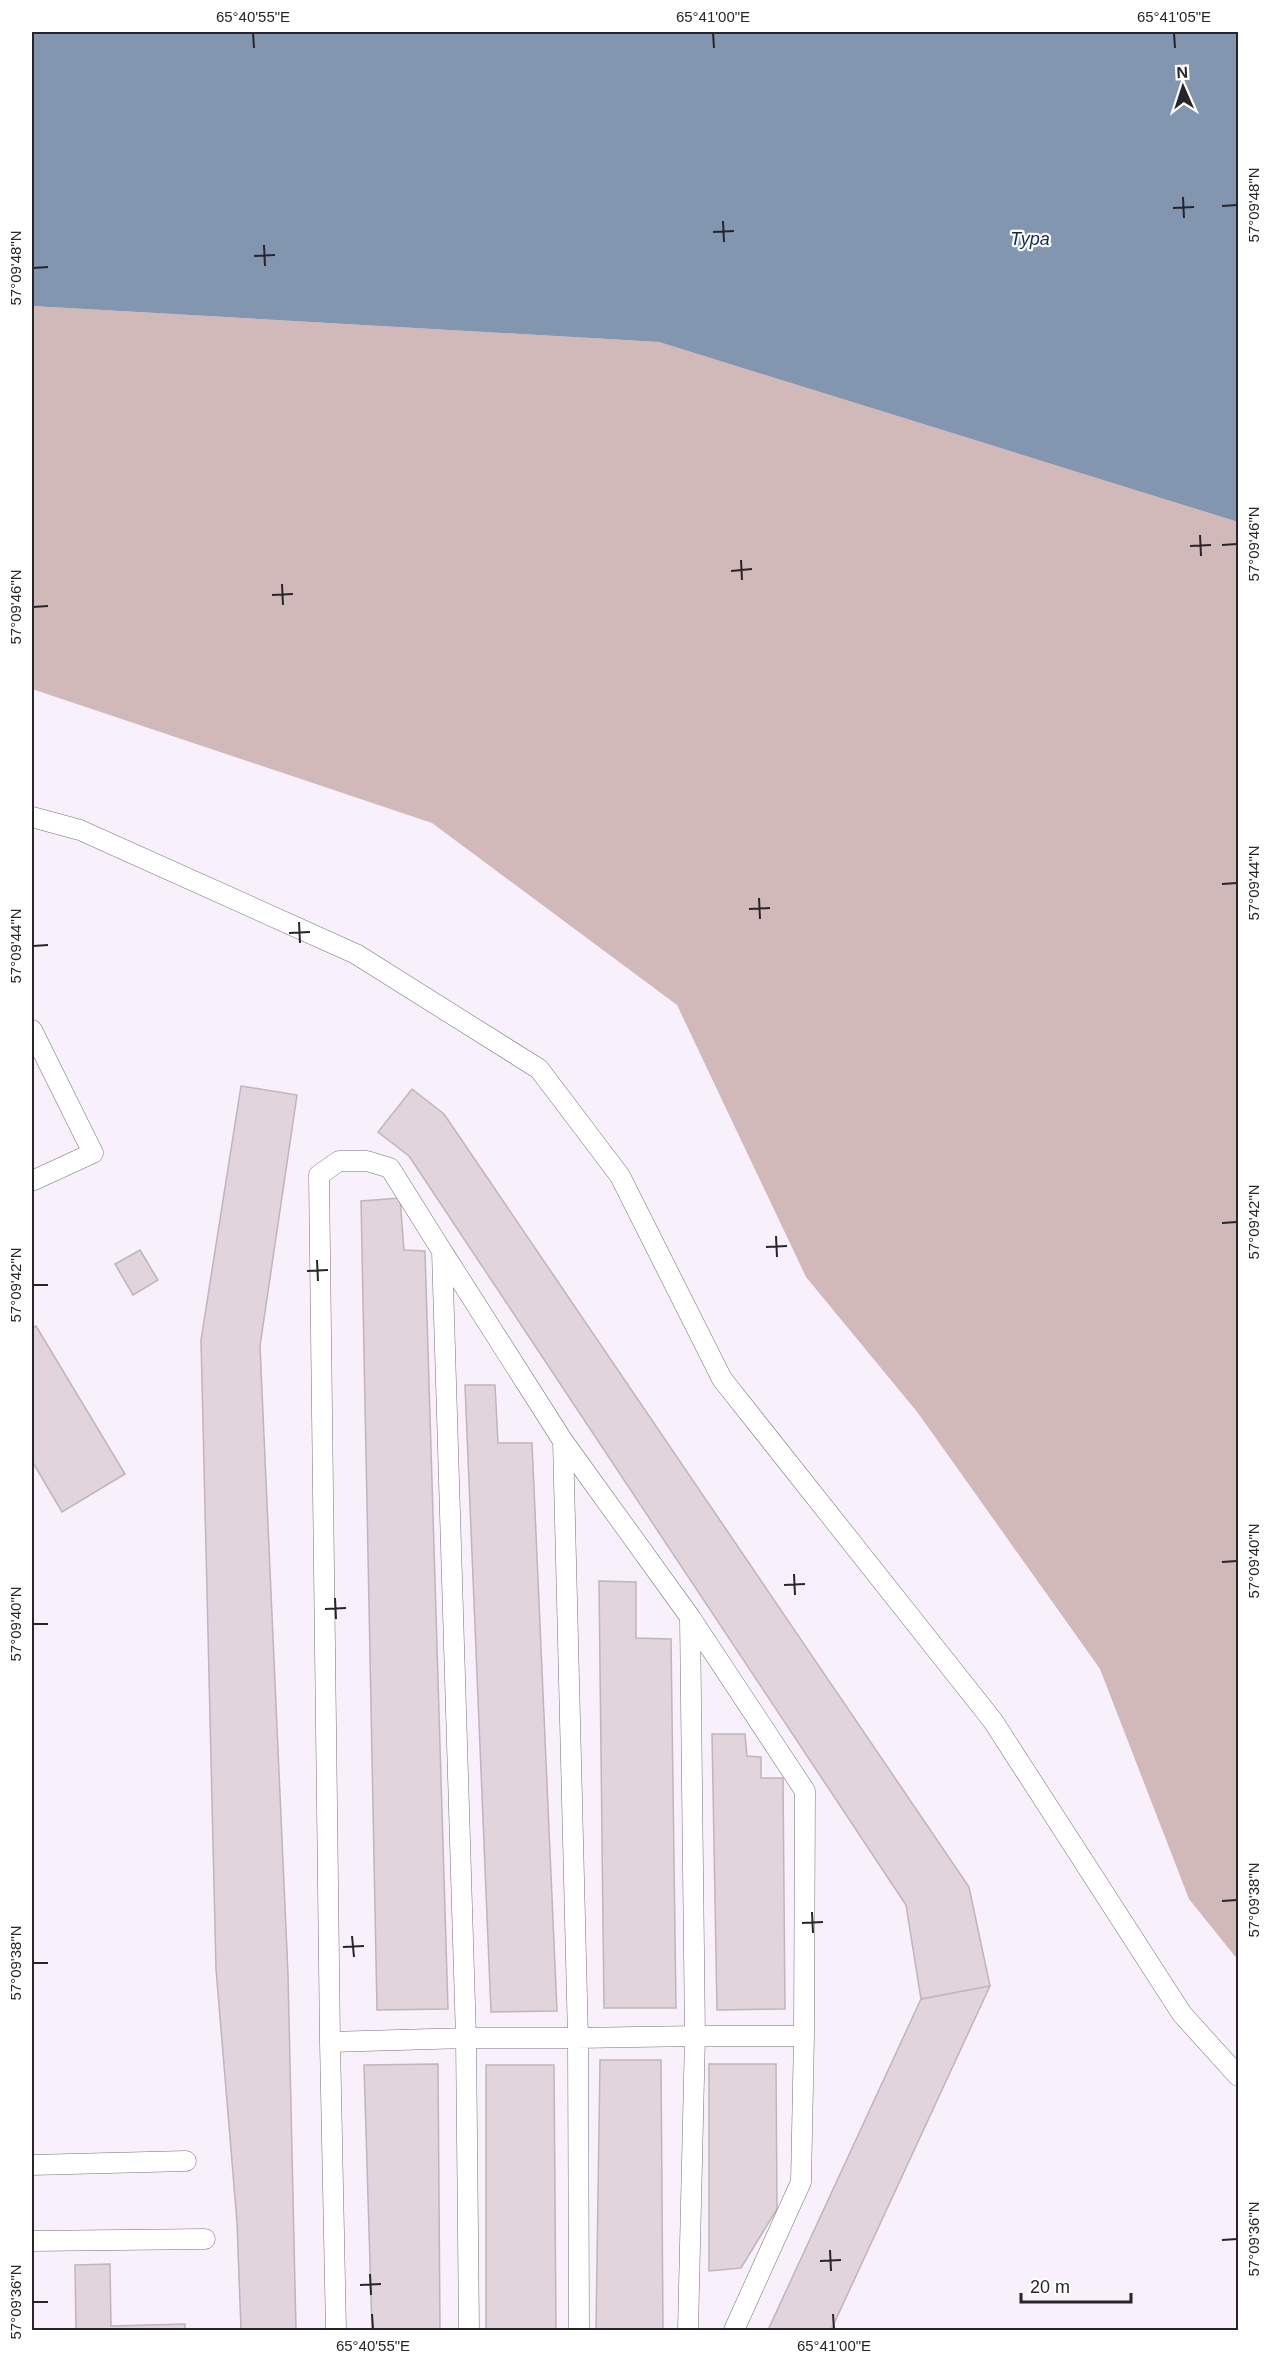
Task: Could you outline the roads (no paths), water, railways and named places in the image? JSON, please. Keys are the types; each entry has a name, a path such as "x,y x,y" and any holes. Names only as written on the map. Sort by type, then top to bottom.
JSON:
{"lane":[{"path":"32,817 80,830 356,954 539,1069 620,1176 722,1379 993,1720 1182,2014 1239,2076"},
{"path":"32,1030 93,1153 32,1181"},
{"path":"336,2331 330,2042 320,1175 339,1161 367,1161 390,1168 563,1441 690,1617 805,1791 801,2182 734,2331"},
{"path":"442,1251 466,2038 469,2331"},
{"path":"563,1441 578,2038 579,2331"},
{"path":"688,2331 694,2036 690,1617"},
{"path":"330,2042 466,2038 804,2036"},
{"path":"32,2164 186,2161"},
{"path":"32,2241 205,2239"}],"water":[{"name":"Тура","path":"32,32 1238,32 1238,522 659,342 32,306"}]}
